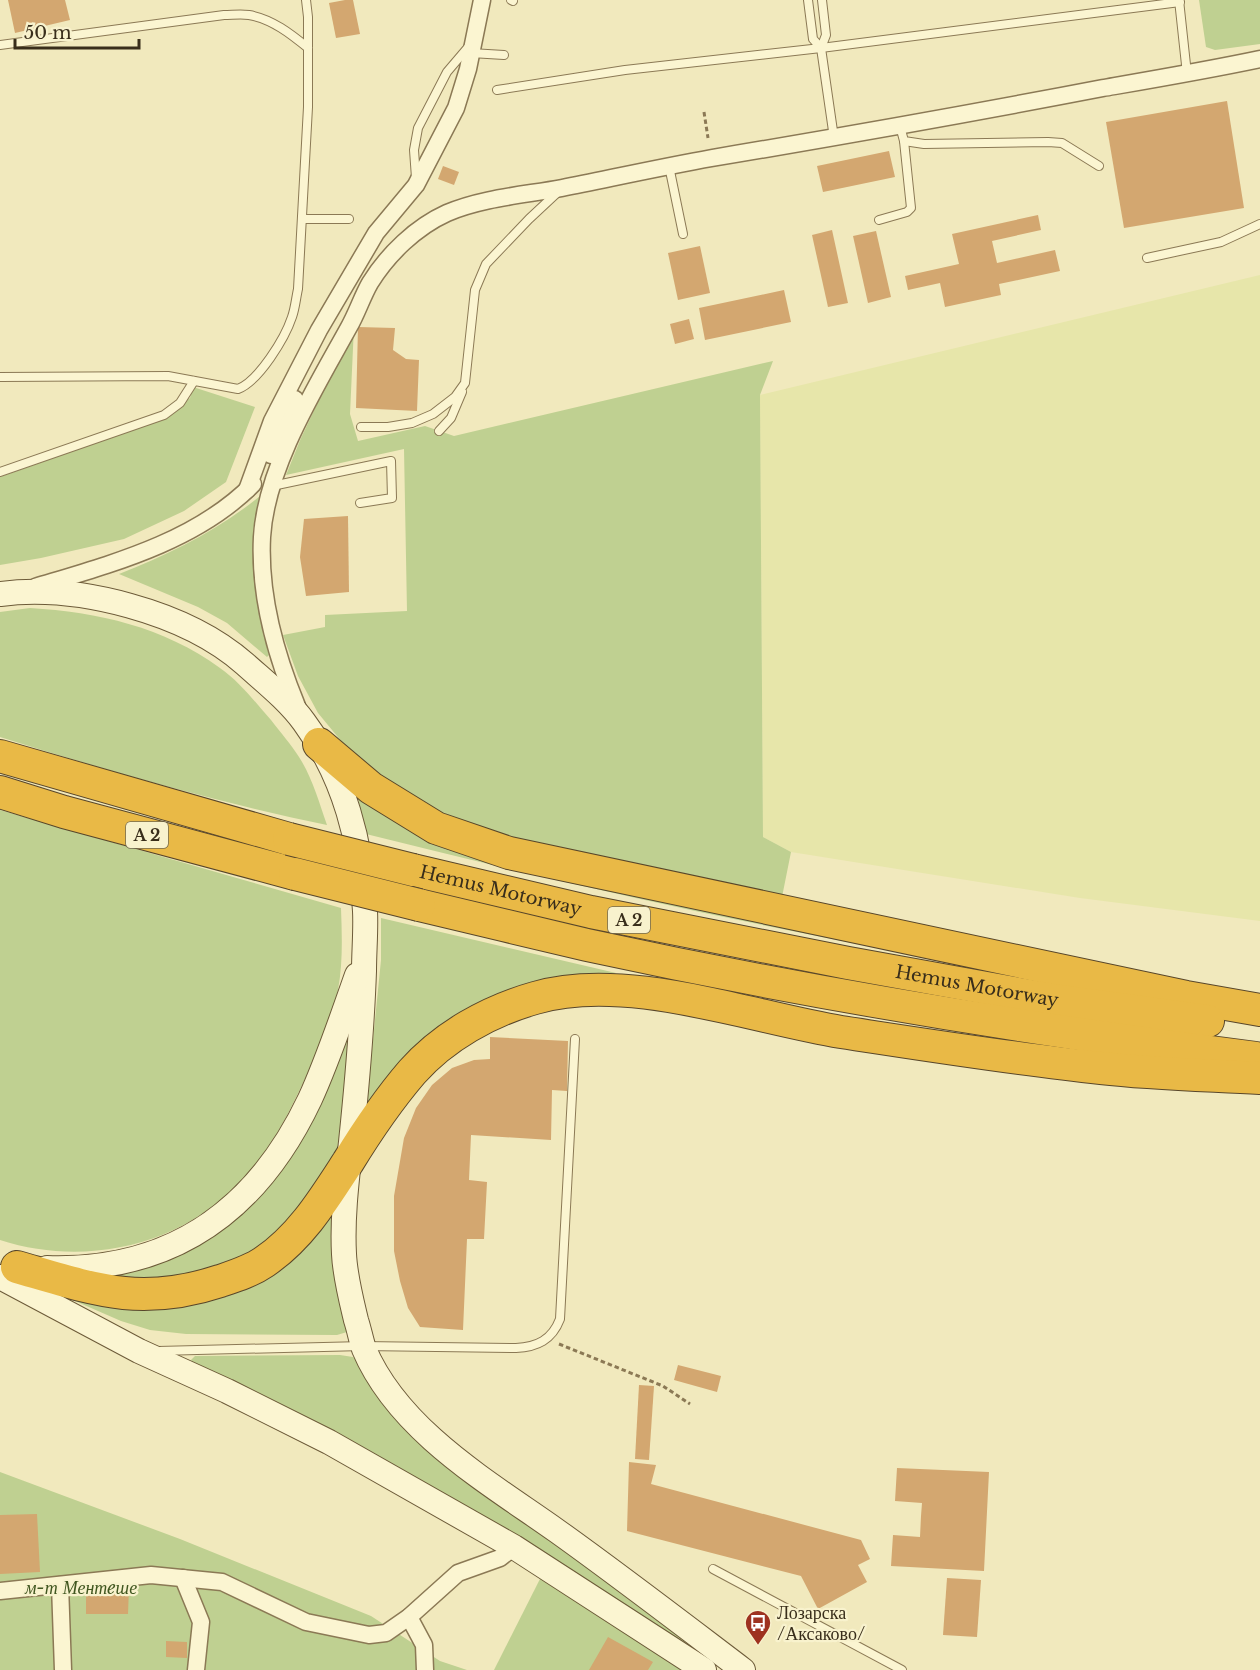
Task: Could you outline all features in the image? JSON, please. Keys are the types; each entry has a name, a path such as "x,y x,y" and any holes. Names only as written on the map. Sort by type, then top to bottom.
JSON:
{"highway":[{"path":"319,744 370,788 436,828 509,853 1175,995 1260,1010"},
{"name":"Hemus Motorway","path":"0,756 290,839 591,912 848,963 1047,999 1260,1027"},
{"name":"Hemus Motorway","path":"0,792 64,812 295,874 586,945 1001,1023 1260,1059"},
{"path":"6,1269 84,1287 127,1293 166,1293 202,1287 235,1276 263,1263 293,1238 319,1208 381,1111 414,1070 439,1047 484,1017 536,997 566,991 611,990 656,994 836,1031 1104,1069 1260,1078"}],"main road":[{"path":"12,593 58,593 119,603 160,615 195,630 234,654 302,718 336,777 351,816 360,862 365,912 362,1040 349,1160 344,1254 351,1298 363,1346 381,1382 415,1421 471,1472 566,1538 743,1670"},
{"path":"6,1269 76,1269 114,1264 154,1254 195,1235 229,1210 257,1183 283,1146 309,1100 332,1045 364,954"},
{"path":"6,1269 139,1351 330,1442 514,1547 704,1670"}],"street":[{"path":"247,490 262,415 296,360 318,330 376,233 416,185 456,108 473,46 482,0"},
{"path":"302,718 275,644 265,595 262,538 266,506 279,462 371,282 402,243 414,234 446,214 467,206 669,166 834,138 902,134 1138,82 1260,59"},
{"path":"12,593 76,575 170,540 230,506 264,472 297,394 318,330"},
{"path":"0,1591 151,1575 222,1582 306,1622 369,1635 386,1633 409,1617 458,1573 500,1558 514,1547"},
{"path":"183,1578 201,1622 196,1670"},
{"path":"60,1585 63,1670"},
{"path":"409,1617 424,1645 425,1670"}],"lane":[{"path":"0,377 168,376 238,389 254,379 285,335 293,315 298,289 308,108 306,0"},
{"path":"808,0 813,39 821,48"},
{"path":"822,0 826,35 821,48 834,138"},
{"path":"497,90 625,70 821,48 1180,1 1187,74"},
{"path":"0,45 224,15 248,15 270,22 287,31 308,48"},
{"path":"416,185 414,150 418,128 447,72 473,46 504,55"},
{"path":"902,134 924,144 1062,143 1099,166"},
{"path":"879,220 907,212 911,208 902,134"},
{"path":"669,166 683,234"},
{"path":"439,431 451,418 465,383 475,290 486,264 529,219 564,187"},
{"path":"303,219 348,219"},
{"path":"1147,258 1221,242 1260,224"},
{"path":"0,472 164,415 180,403 194,381"},
{"path":"361,427 388,428 412,423 446,406 465,383"},
{"path":"272,486 391,461 392,498 360,503"},
{"path":"139,1351 363,1346 528,1348 547,1339 560,1320 575,1039"},
{"path":"714,1569 902,1670"}],"path":[{"path":"704,112 708,138"},
{"path":"547,1339 663,1386 690,1404"}],"shaded area":[{"path":"1260,275 1260,921 1080,898 791,852 763,837 760,395"}],"green space":[{"path":"1199,0 1260,0 1260,44 1215,50 1206,47"},
{"path":"354,326 350,414 358,441 425,426 454,436 773,361 760,395 763,837 791,852 781,902 459,825 405,799 356,759 318,713 298,676 283,635 325,627 325,615 407,611 404,449 286,475"},
{"path":"193,387 255,407 226,482 184,511 124,539 0,565 0,477 150,424 190,398"},
{"path":"260,496 253,556 260,616 269,655 267,657 227,623 198,607 119,574 192,541 244,509"},
{"path":"30,608 80,613 130,624 176,642 220,668 247,692 296,752 311,781 327,825 162,785 0,737 0,612"},
{"path":"356,790 385,812 898,945 905,953 634,898 366,834"},
{"path":"0,810 341,908 340,980 335,1002 319,1049 283,1123 268,1148 240,1183 215,1205 188,1223 159,1236 128,1246 96,1251 32,1248 0,1240"},
{"path":"381,918 616,973 602,981 491,997 459,1014 434,1031 366,1110 381,960"},
{"path":"353,1023 342,1145 299,1213 252,1255 223,1268 160,1280 88,1273 227,1222"},
{"path":"339,1186 348,1322 347,1332 337,1335 186,1334 150,1330 121,1321 6,1271 229,1285"},
{"path":"340,1355 353,1357 631,1598 687,1640 696,1650 536,1548 194,1364 191,1360 195,1356"},
{"name":"м-т Ментeше","path":"0,1472 180,1539 371,1616 440,1661 467,1670 0,1670"},
{"path":"542,1575 683,1670 494,1670"}],"building":[{"path":"8,0 65,0 70,20 15,33"},
{"path":"353,0 360,34 336,38 329,3"},
{"path":"1227,101 1244,208 1124,228 1106,122"},
{"path":"889,151 895,177 823,192 817,166"},
{"path":"443,166 459,172 454,185 438,179"},
{"path":"1038,215 1041,230 992,241 997,263 1055,250 1060,271 999,284 1001,295 945,307 940,283 908,290 905,276 959,264 952,234"},
{"path":"832,230 848,303 828,307 812,235"},
{"path":"876,231 891,297 868,303 853,236"},
{"path":"700,246 710,293 678,300 668,253"},
{"path":"784,290 791,322 705,340 699,308"},
{"path":"689,319 694,339 675,344 670,324"},
{"path":"358,327 395,328 393,350 406,359 419,360 417,411 356,408"},
{"path":"348,516 349,592 306,596 300,557 304,519"},
{"path":"490,1037 568,1041 567,1091 552,1090 551,1140 471,1135 469,1180 487,1182 484,1239 467,1239 463,1330 420,1327 408,1308 394,1251 394,1196 404,1138 416,1108 432,1085 452,1068 474,1060 490,1059"},
{"path":"678,1365 721,1376 717,1392 674,1380"},
{"path":"639,1385 654,1386 649,1460 635,1459"},
{"path":"629,1462 656,1465 651,1484 861,1540 870,1559 858,1565 867,1582 818,1609 801,1576 627,1531"},
{"path":"897,1468 989,1472 984,1571 891,1566 893,1535 920,1537 922,1503 895,1501"},
{"path":"37,1514 40,1572 0,1574 0,1515"},
{"path":"947,1578 981,1580 977,1637 943,1635"},
{"path":"86,1586 129,1587 128,1614 86,1614"},
{"path":"608,1637 653,1662 648,1670 589,1670"},
{"path":"166,1641 187,1642 187,1658 166,1657"}],"place":[{"name":"Лозарска /Аксаково/","path":"758,1646"}]}
